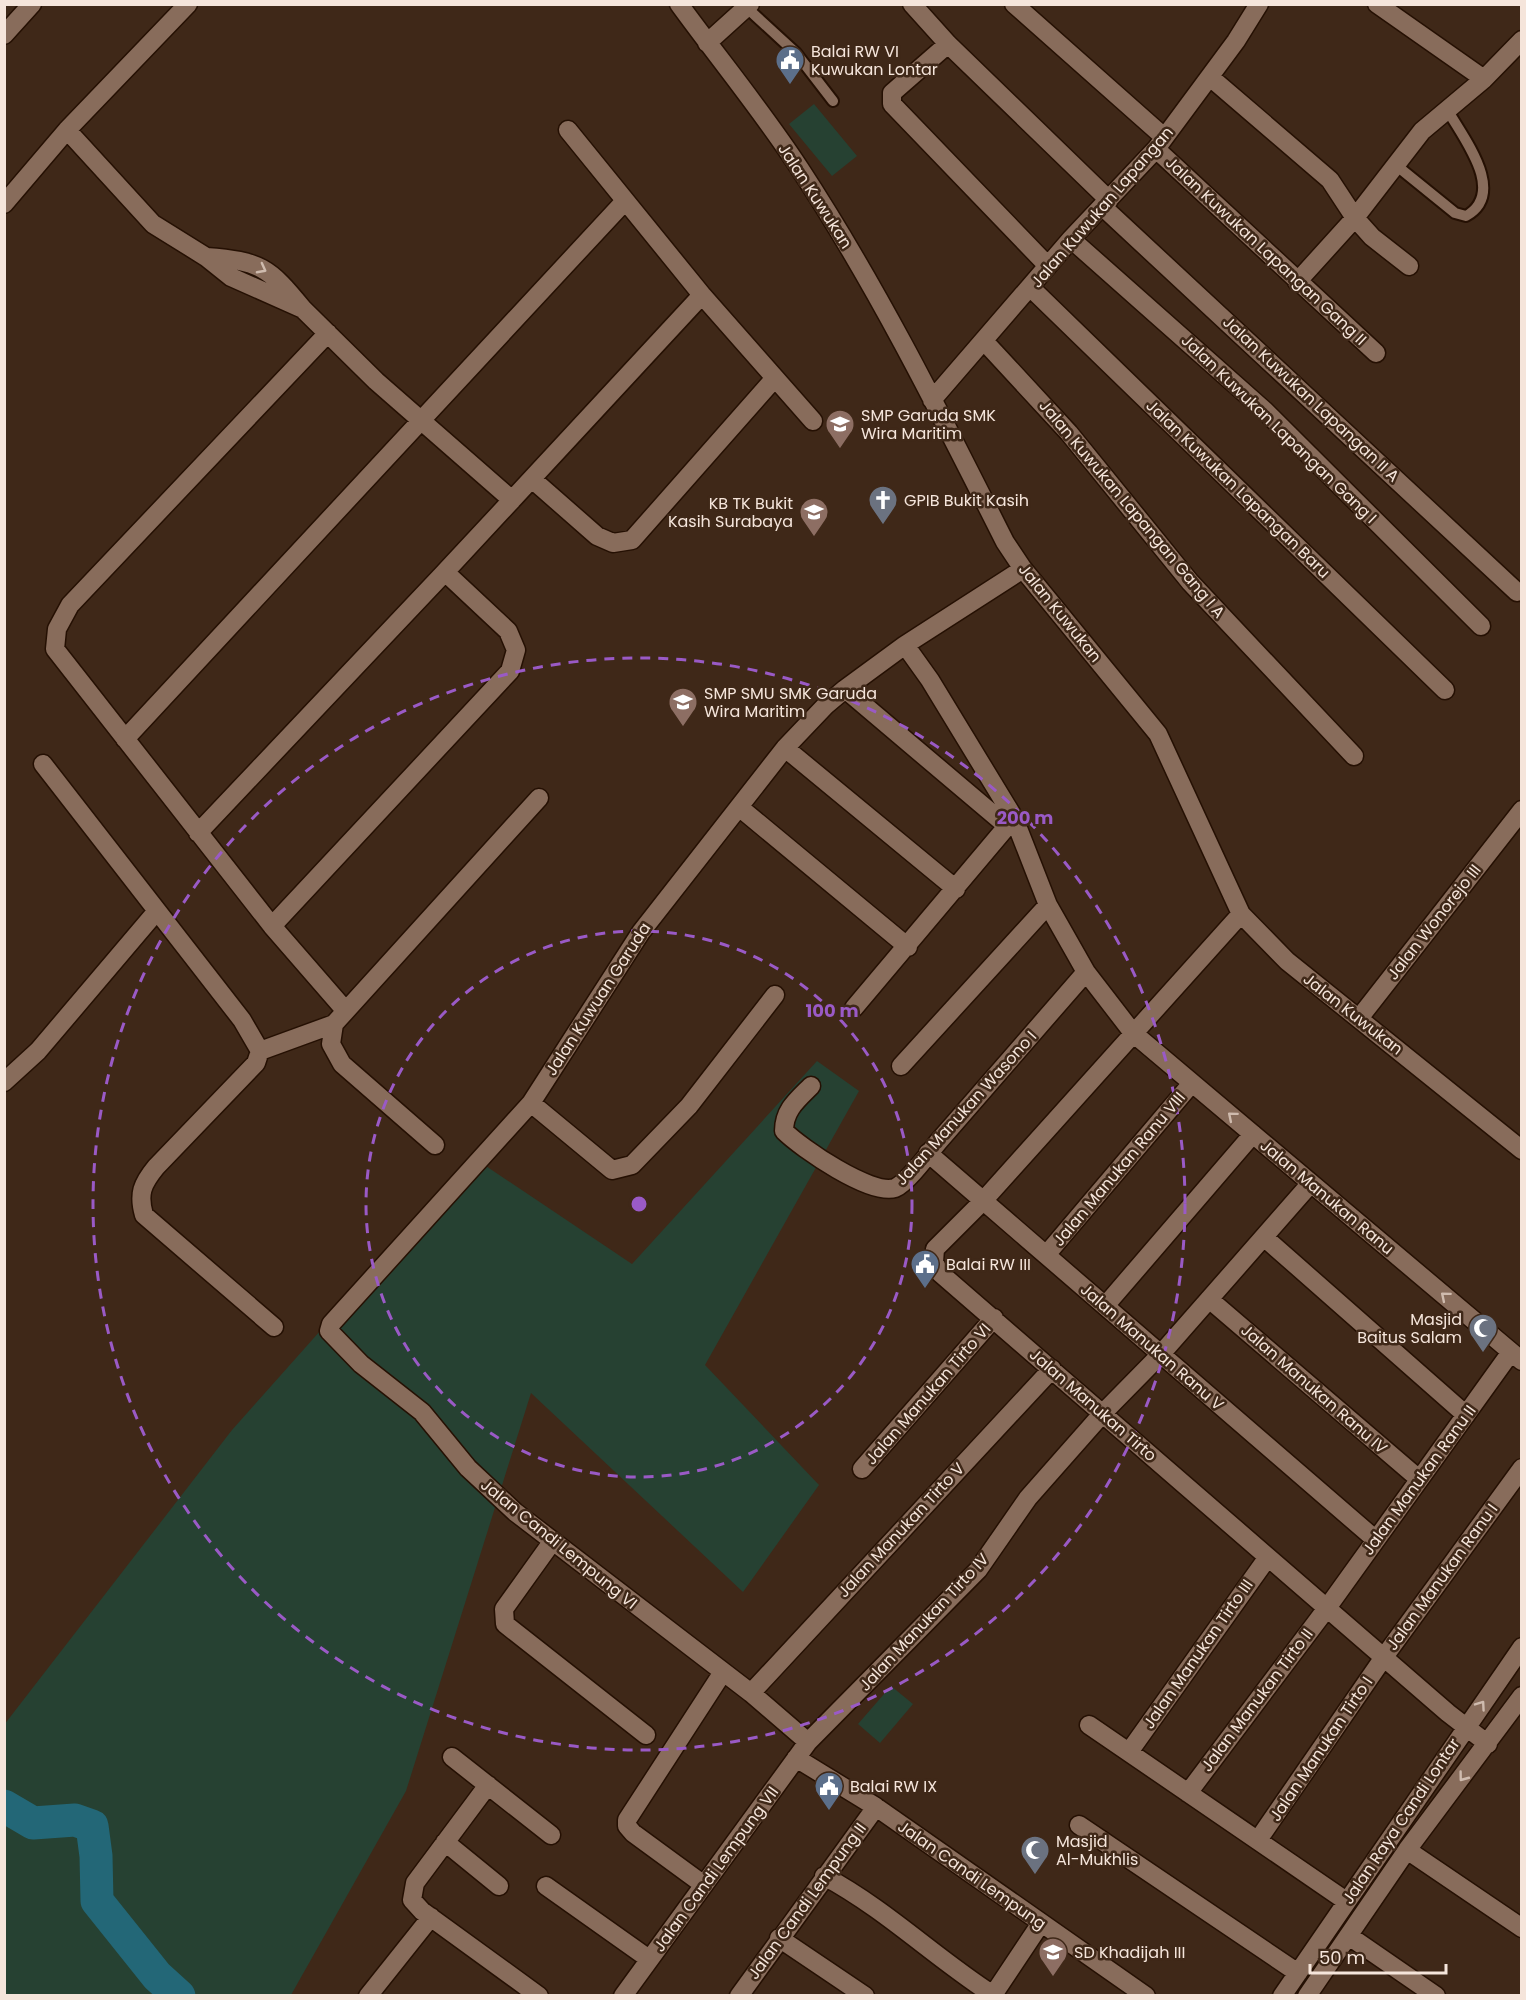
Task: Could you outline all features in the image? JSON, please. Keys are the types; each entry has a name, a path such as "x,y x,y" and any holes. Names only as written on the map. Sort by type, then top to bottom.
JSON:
{"street":[{"path":"4,35 32,4"},
{"path":"4,204 68,130 188,4"},
{"name":"Jalan Kuwukan","path":"679,4 799,167 897,329 1005,542 1023,569 1158,734 1241,914 1287,961 1360,1017 1521,1150"},
{"name":"Jalan Kuwukan Lapangan II A","path":"912,4 948,44 1106,204 1517,592"},
{"name":"Jalan Kuwukan Lapangan Gang II","path":"1014,4 1160,143 1297,282 1376,353"},
{"name":"Jalan Kuwukan Lapangan","path":"932,400 1071,239 1106,204 1160,143 1210,77 1259,4"},
{"path":"1377,4 1484,79"},
{"path":"707,43 748,6"},
{"path":"1297,282 1355,218 1422,131 1484,79 1521,40"},
{"path":"948,44 892,93 892,104 1048,266"},
{"path":"1210,77 1330,180 1355,218 1372,237 1409,266"},
{"path":"68,130 153,224 206,257 238,260 259,266 278,278 303,309 376,381 512,500"},
{"path":"568,130 702,296 813,421"},
{"path":"125,739 625,201"},
{"name":"Jalan Kuwukan Lapangan Gang I","path":"1071,239 1256,403 1481,626"},
{"name":"Jalan Kuwukan Lapangan Baru","path":"1030,287 1445,690"},
{"path":"198,833 702,296"},
{"path":"328,333 70,605 57,629 55,649 272,926 339,1017"},
{"name":"Jalan Kuwukan Lapangan Gang I A","path":"984,341 1069,433 1190,582 1354,756"},
{"path":"532,479 597,536 613,543 632,540 774,379"},
{"name":"Jalan Kuwuan Garuda","path":"329,1327 531,1102 641,932 785,748 826,705 845,689 905,645 1023,569"},
{"path":"272,926 510,671 516,650 508,631 445,572"},
{"name":"Jalan Manukan Ranu","path":"905,645 930,680 1010,822 1048,905 1086,972 1133,1033 1516,1357"},
{"path":"845,689 1010,822 855,1008"},
{"path":"785,748 956,889"},
{"path":"43,764 156,912 243,1020 260,1052"},
{"path":"274,1327 144,1215 139,1199 143,1183 256,1063 260,1052 339,1017 539,798"},
{"path":"739,807 908,947"},
{"name":"Jalan Wonorejo III","path":"1360,1017 1515,830 1521,810"},
{"path":"901,1066 1048,905"},
{"path":"4,1082 38,1051 156,912"},
{"name":"Jalan Manukan Tirto","path":"1241,914 983,1201 935,1249 934,1262 940,1273 1465,1728 1488,1744"},
{"name":"Jalan Manukan Wasono I","path":"811,1086 789,1108 784,1120 784,1131 801,1147 860,1180 882,1188 893,1189 900,1185 1086,972"},
{"path":"531,1102 612,1170 622,1169 640,1158 689,1106 775,995"},
{"path":"339,1017 332,1044 342,1064 435,1145"},
{"name":"Jalan Manukan Ranu VIII","path":"1046,1255 1192,1083"},
{"path":"1105,1306 1253,1134"},
{"name":"Jalan Manukan Ranu V","path":"928,1153 1376,1540"},
{"name":"Jalan Manukan Tirto IV","path":"808,1742 978,1570 1028,1498 1103,1413 1161,1354 1311,1183"},
{"path":"1264,1238 1466,1415"},
{"name":"Jalan Manukan Ranu IV","path":"1209,1299 1419,1479"},
{"name":"Jalan Manukan Tirto VI","path":"862,1469 994,1318"},
{"name":"Jalan Candi Lempung VI","path":"329,1327 349,1354 422,1412 484,1484 552,1542 751,1693 808,1742"},
{"name":"Jalan Manukan Ranu II","path":"1327,1608 1466,1415 1516,1357"},
{"name":"Jalan Manukan Tirto V","path":"751,1693 1052,1369"},
{"name":"Jalan Manukan Ranu I","path":"1384,1657 1521,1468"},
{"path":"552,1542 504,1609 505,1624 646,1735"},
{"name":"Jalan Manukan Tirto III","path":"1129,1752 1268,1557"},
{"name":"Jalan Manukan Tirto II","path":"1188,1792 1327,1608"},
{"name":"Jalan Raya Candi Lontar","path":"1282,1995 1521,1647"},
{"name":"Jalan Manukan Tirto I","path":"1258,1840 1384,1657"},
{"path":"704,1885 633,1833 627,1826 627,1820 723,1672"},
{"name":"Jalan Raya Candi Lontar","path":"1309,1992 1407,1850 1488,1744 1521,1696"},
{"path":"1089,1725 1346,1901"},
{"name":"Jalan Candi Lempung VII","path":"623,1995 808,1742"},
{"path":"452,1757 551,1835"},
{"name":"Jalan Candi Lempung","path":"796,1758 876,1807 1146,1995"},
{"path":"488,1785 415,1883 412,1900 531,1993"},
{"name":"Jalan Candi Lempung II","path":"739,1995 778,1938 876,1807"},
{"path":"1079,1825 1296,1976 1309,1992"},
{"path":"445,1842 499,1886"},
{"path":"1407,1850 1521,1928"},
{"path":"824,1876 870,1902 949,1967 993,1995 1041,1923"},
{"path":"546,1886 650,1959"},
{"path":"374,1993 431,1917"},
{"path":"1349,1936 1436,1995"},
{"path":"778,1938 866,1995"}],"lane":[{"path":"748,6 796,53 833,101"},
{"path":"1397,166 1455,213 1466,216 1475,211 1481,202 1483,173 1448,111"}],"green space":[{"path":"814,104 857,156 832,176 789,124"},
{"path":"817,1061 859,1091 705,1365 819,1485 743,1592 531,1393 406,1791 291,1995 5,1995 4,1725 232,1430 474,1158 632,1264"},
{"path":"891,1686 913,1704 880,1743 858,1724"}],"waterway":[{"path":"4,1806 33,1823 75,1820 92,1826 96,1856 97,1901 157,1976 179,1996"}],"place":[{"name":"Balai RW VI Kuwukan Lontar","path":"790,86"},
{"name":"SMP Garuda SMK Wira Maritim","path":"840,450"},
{"name":"GPIB Bukit Kasih","path":"883,526"},
{"name":"KB TK Bukit Kasih Surabaya","path":"814,538"},
{"name":"SMP SMU SMK Garuda Wira Maritim","path":"683,728"},
{"name":"Balai RW III","path":"925,1290"},
{"name":"Masjid Baitus Salam","path":"1483,1354"},
{"name":"Balai RW IX","path":"829,1812"},
{"name":"Masjid Al-Mukhlis","path":"1035,1876"},
{"name":"SD Khadijah III","path":"1053,1978"}]}
